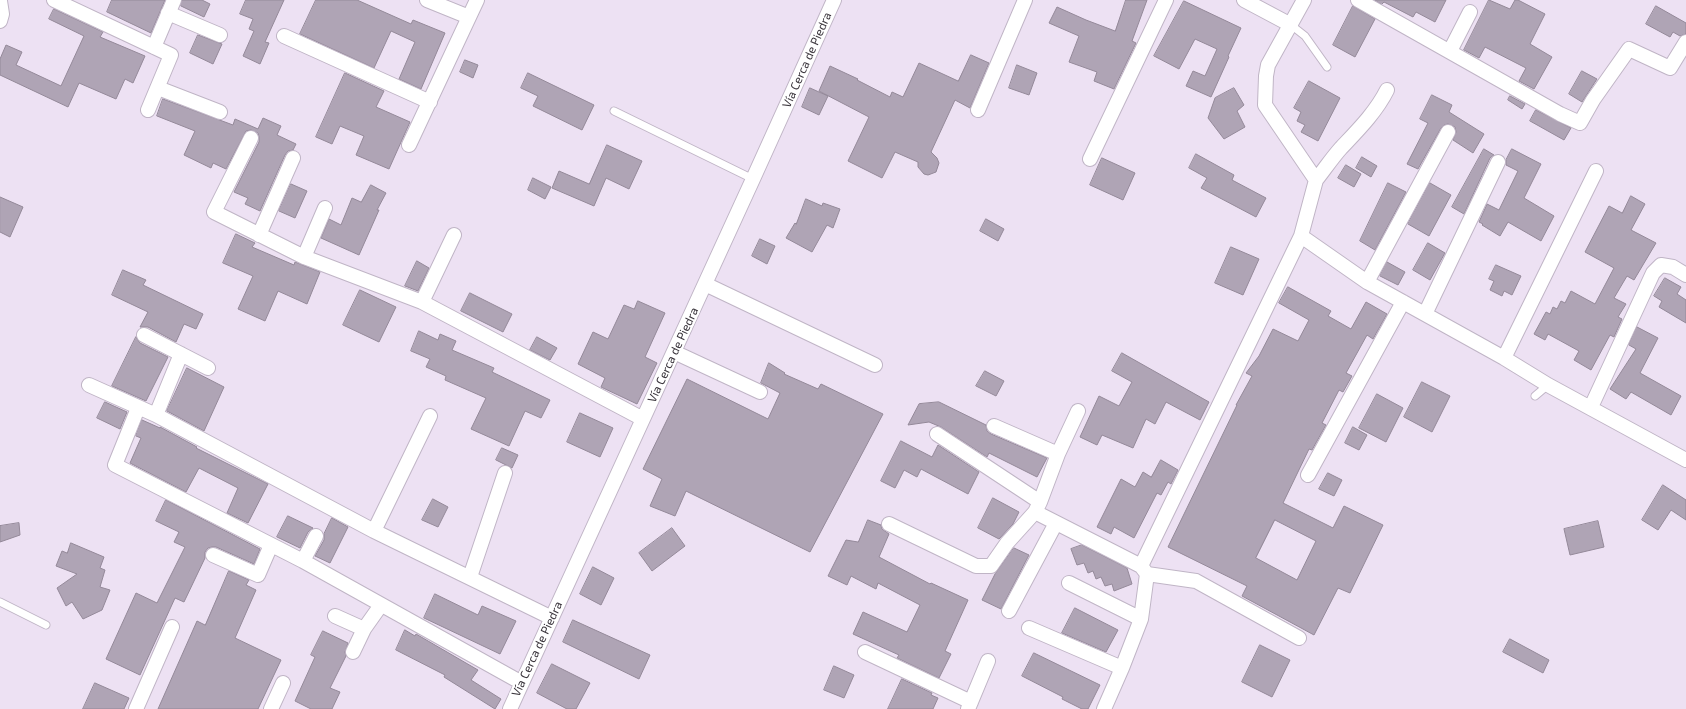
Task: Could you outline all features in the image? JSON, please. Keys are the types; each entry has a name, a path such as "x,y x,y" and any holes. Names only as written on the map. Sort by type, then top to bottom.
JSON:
{"street":[{"path":"54,0 171,55 148,110"},
{"path":"154,46 174,0"},
{"path":"427,0 468,17"},
{"path":"409,145 476,0"},
{"name":"Vía Cerca de Piedra","path":"510,709 754,179 834,0"},
{"path":"978,110 1025,0"},
{"path":"1090,159 1166,0"},
{"path":"1244,0 1291,25"},
{"path":"1304,0 1268,65 1265,105 1316,180"},
{"path":"1358,0 1560,114 1580,123 1593,100 1630,49 1670,68 1686,42"},
{"path":"0,1 2,14 0,21"},
{"path":"1450,51 1470,12"},
{"path":"168,13 220,35"},
{"path":"284,36 430,102"},
{"path":"158,88 220,112"},
{"path":"1104,709 1141,619 1144,570 1301,236 1316,180 1340,149 1355,134 1380,103 1387,90"},
{"path":"1367,282 1448,132"},
{"path":"251,138 214,212 304,257 422,302 643,419"},
{"path":"259,235 293,158"},
{"path":"1425,314 1498,162"},
{"path":"1504,358 1596,171"},
{"path":"304,257 326,208"},
{"path":"422,302 454,235"},
{"path":"1301,236 1367,282 1504,358 1548,385 1591,407 1686,460"},
{"path":"1591,407 1653,273 1661,266 1673,267 1686,275"},
{"path":"706,284 875,365"},
{"path":"1308,475 1403,302"},
{"path":"144,335 208,368"},
{"path":"674,352 760,392"},
{"path":"156,415 181,354"},
{"path":"89,385 156,415 374,531 552,618"},
{"path":"138,408 115,466 303,561 522,683"},
{"path":"889,524 976,566 991,566 1007,543 1038,507 1058,454 1078,411"},
{"path":"374,531 430,416"},
{"path":"994,426 1058,454"},
{"path":"937,434 1038,507 1056,523 1144,570 1196,581 1299,638"},
{"path":"470,577 505,473"},
{"path":"1009,611 1056,523"},
{"path":"303,561 316,536"},
{"path":"213,555 258,575 271,545"},
{"path":"1069,583 1141,619"},
{"path":"353,652 364,629 381,605"},
{"path":"335,616 364,629"},
{"path":"136,709 172,627"},
{"path":"1029,628 1122,668"},
{"path":"865,652 969,705 988,661"},
{"path":"271,709 283,683"}],"lane":[{"path":"1291,25 1305,36 1327,67"},
{"path":"614,111 754,179"},
{"path":"1535,396 1548,385"},
{"path":"0,602 46,625"}],"building":[{"path":"112,0 165,0 151,33 107,12"},
{"path":"182,0 202,0 210,4 204,17 181,6"},
{"path":"246,0 284,0 265,42 269,43 260,64 243,56 254,31 249,29 253,19 240,14"},
{"path":"316,0 357,0 411,24 413,20 445,33 421,89 399,79 415,42 391,31 374,68 300,34"},
{"path":"1126,0 1147,0 1132,41 1136,43 1114,89 1094,81 1097,72 1069,62 1079,36 1049,23 1057,7 1115,31"},
{"path":"1375,0 1446,0 1435,22 1416,12 1413,17 1384,2 1382,4"},
{"path":"1489,0 1510,9 1515,0 1518,0 1545,14 1530,44 1552,57 1534,89 1519,81 1526,68 1485,47 1479,58 1464,50"},
{"path":"1184,1 1241,28 1211,97 1186,86 1193,71 1205,76 1217,49 1195,39 1179,69 1154,56"},
{"path":"1353,6 1375,19 1355,57 1333,45"},
{"path":"1656,6 1686,23 1686,34 1680,36 1673,32 1670,37 1646,24"},
{"path":"54,9 103,32 100,37 145,56 133,83 125,79 116,99 79,83 68,107 0,75 0,59 6,45 22,52 16,65 61,86 84,36 49,19"},
{"path":"198,35 222,44 213,64 190,53"},
{"path":"971,55 989,63 970,108 955,100 931,152 937,158 939,163 936,172 928,175 924,174 918,167 918,162 895,152 882,178 848,161 869,117 819,91 830,66 858,79 857,80 890,97 892,92 903,97 919,63 958,81"},
{"path":"465,60 478,65 473,78 460,72"},
{"path":"1017,65 1037,73 1029,95 1009,88"},
{"path":"1582,71 1597,79 1582,102 1569,94"},
{"path":"345,73 384,91 376,107 410,122 389,169 356,155 364,136 340,126 332,144 316,137"},
{"path":"528,73 594,105 582,130 533,106 538,96 521,88"},
{"path":"1309,81 1340,98 1318,141 1301,132 1305,125 1297,121 1301,112 1294,108"},
{"path":"810,88 828,96 819,115 802,107"},
{"path":"1234,88 1244,105 1237,111 1245,127 1224,139 1208,118 1215,98"},
{"path":"1432,95 1452,105 1449,112 1484,134 1473,153 1453,140 1456,132 1455,127 1448,124 1444,125 1418,169 1407,164 1428,123 1420,119"},
{"path":"1510,96 1525,104 1522,109 1508,100"},
{"path":"163,99 233,125 235,119 258,129 263,118 281,126 277,135 296,144 293,150 288,151 285,155 260,211 245,204 248,198 234,192 259,142 258,133 251,130 246,131 226,169 213,163 211,168 184,155 195,131 157,116"},
{"path":"1536,110 1571,128 1564,140 1530,121"},
{"path":"607,145 642,161 629,189 606,178 594,206 552,188 559,171 589,184"},
{"path":"1484,149 1494,155 1490,158 1464,214 1452,207"},
{"path":"1512,149 1541,164 1524,198 1554,216 1541,241 1508,222 1500,236 1479,222 1487,204 1499,210 1518,171 1506,165 1506,160"},
{"path":"1196,154 1234,175 1232,180 1266,198 1256,217 1201,188 1207,178 1189,168"},
{"path":"1362,157 1377,166 1371,177 1356,168"},
{"path":"1102,158 1135,173 1123,200 1090,185"},
{"path":"1346,165 1361,174 1354,187 1338,178"},
{"path":"533,178 551,187 545,199 528,190"},
{"path":"1388,183 1406,192 1375,250 1360,241"},
{"path":"1430,183 1451,195 1429,236 1408,224"},
{"path":"291,184 307,191 295,218 279,211"},
{"path":"371,185 386,193 377,210 379,210 359,255 321,238 329,219 341,225 352,198 361,202"},
{"path":"1631,196 1645,204 1631,230 1656,243 1634,280 1627,276 1614,298 1626,304 1618,317 1622,319 1614,337 1610,335 1591,370 1574,360 1579,351 1548,334 1545,340 1534,334 1546,312 1550,314 1553,307 1557,309 1561,301 1565,303 1571,291 1595,304 1614,268 1585,252 1609,206 1622,213"},
{"path":"0,197 23,207 10,237 0,232"},
{"path":"806,199 822,206 823,203 840,209 833,228 827,225 812,252 786,238 795,223 796,224"},
{"path":"986,219 1004,229 998,241 980,231"},
{"path":"236,234 255,243 252,247 294,265 295,262 320,272 307,304 278,291 265,321 238,309 253,276 223,263"},
{"path":"760,239 775,246 767,264 752,256"},
{"path":"1428,243 1445,253 1430,280 1413,270"},
{"path":"1231,247 1259,259 1243,295 1215,283"},
{"path":"417,261 429,268 418,291 405,286"},
{"path":"1387,262 1405,272 1398,285 1380,276"},
{"path":"1496,265 1521,276 1512,295 1504,291 1502,296 1490,290 1494,281 1489,279"},
{"path":"123,270 146,280 143,285 203,314 196,329 184,324 176,342 148,327 140,327 148,312 112,295"},
{"path":"1665,278 1681,287 1677,294 1686,300 1686,323 1659,307 1662,301 1654,296"},
{"path":"1288,287 1331,311 1328,316 1351,329 1366,302 1387,314 1373,339 1367,335 1346,373 1352,376 1343,392 1339,390 1322,423 1326,425 1312,450 1309,449 1283,503 1333,528 1344,506 1383,525 1350,593 1338,588 1314,635 1242,596 1247,586 1168,547 1236,405 1252,376 1246,373 1259,356 1273,329 1298,341 1309,320 1279,303","holes":["1275,520 1316,541 1297,580 1256,558"]},
{"path":"360,290 396,307 379,342 343,325"},
{"path":"470,293 512,314 503,332 461,311"},
{"path":"638,301 665,313 645,357 657,363 637,404 601,387 605,378 578,364 593,332 608,339 624,305 634,309"},
{"path":"1637,327 1658,338 1640,373 1681,396 1671,415 1631,392 1626,399 1610,389 1636,349 1629,345"},
{"path":"419,331 438,340 440,334 456,341 452,350 494,368 492,372 550,400 541,418 525,411 509,446 471,429 486,398 445,380 446,376 426,367 430,359 411,351"},
{"path":"136,337 140,343 168,357 146,401 112,386"},
{"path":"537,337 557,348 550,360 530,350"},
{"path":"1122,353 1209,402 1200,420 1166,402 1155,424 1146,419 1133,448 1102,435 1097,445 1080,437 1099,396 1119,406 1132,382 1112,371"},
{"path":"769,363 785,373 784,374 818,389 821,384 883,414 810,552 686,491 675,516 650,506 662,479 643,469 687,379 768,419 780,393 761,383"},
{"path":"187,368 224,387 204,431 167,411"},
{"path":"985,371 1004,381 996,396 976,386"},
{"path":"1422,382 1450,396 1432,432 1404,417"},
{"path":"1377,394 1403,408 1386,442 1359,428"},
{"path":"105,402 127,412 120,429 97,418"},
{"path":"939,402 986,425 987,431 991,434 1047,458 1037,477 989,453 987,457 941,427 929,422 908,425 919,404"},
{"path":"580,413 613,428 600,457 567,442"},
{"path":"142,420 160,427 197,447 196,448 268,484 248,523 227,513 238,488 199,468 186,492 130,463 141,438 136,436"},
{"path":"1353,427 1367,435 1359,450 1345,443"},
{"path":"901,441 932,457 938,445 979,472 968,494 921,469 917,477 904,470 895,488 881,481"},
{"path":"502,448 518,455 512,468 496,460"},
{"path":"1161,460 1178,470 1171,484 1168,482 1161,495 1157,493 1134,538 1114,527 1111,534 1097,527 1121,479 1135,487 1143,472 1151,477"},
{"path":"1328,473 1342,480 1334,496 1319,489"},
{"path":"1663,485 1686,500 1686,520 1671,510 1658,530 1642,520"},
{"path":"993,498 1019,512 1013,524 999,539 978,528"},
{"path":"433,499 448,507 438,527 422,520"},
{"path":"166,500 260,549 254,564 216,547 208,548 205,552 205,558 184,602 175,598 140,675 106,659 136,593 157,603 185,547 174,542 179,532 156,521"},
{"path":"288,516 313,528 308,532 300,548 277,537"},
{"path":"332,518 348,527 330,563 315,556 324,540 324,534"},
{"path":"868,520 881,525 882,529 889,534 879,557 930,584 931,583 968,600 945,651 951,654 939,678 897,658 899,655 853,634 863,612 907,632 920,605 878,583 876,589 851,576 847,585 828,576 846,540 858,542"},
{"path":"1598,521 1604,547 1570,555 1564,529"},
{"path":"19,523 20,535 0,542 0,526"},
{"path":"672,528 685,546 652,571 639,553"},
{"path":"71,543 104,557 100,568 105,570 100,587 110,590 102,610 83,619 72,602 66,606 57,588 77,574 56,566 62,551 67,553"},
{"path":"1082,545 1127,568 1132,584 1114,591 1112,584 1105,586 1101,577 1096,579 1093,571 1088,573 1084,563 1077,565 1071,549"},
{"path":"1014,548 1029,555 1001,609 982,600 995,574"},
{"path":"593,567 614,578 601,605 580,594"},
{"path":"229,571 249,580 246,585 256,590 235,638 281,660 258,709 158,709 197,621 205,625"},
{"path":"435,594 478,615 482,606 516,621 500,654 424,618"},
{"path":"1075,608 1118,630 1106,652 1062,633"},
{"path":"573,620 650,655 639,679 563,642"},
{"path":"405,630 415,636 416,634 478,670 471,680 501,699 495,709 444,677 445,675 396,650"},
{"path":"323,631 348,643 345,652 346,656 330,688 340,692 332,709 311,709 295,701 315,657 311,655"},
{"path":"1510,639 1549,660 1543,673 1503,652"},
{"path":"1260,645 1290,660 1272,697 1242,682"},
{"path":"1034,653 1100,685 1088,709 1082,709 1062,699 1063,697 1022,676"},
{"path":"552,664 590,683 576,709 567,709 537,693"},
{"path":"834,666 854,675 844,698 824,690"},
{"path":"902,679 932,693 931,695 938,698 933,709 888,709"},
{"path":"95,683 129,698 124,709 83,709"}]}
